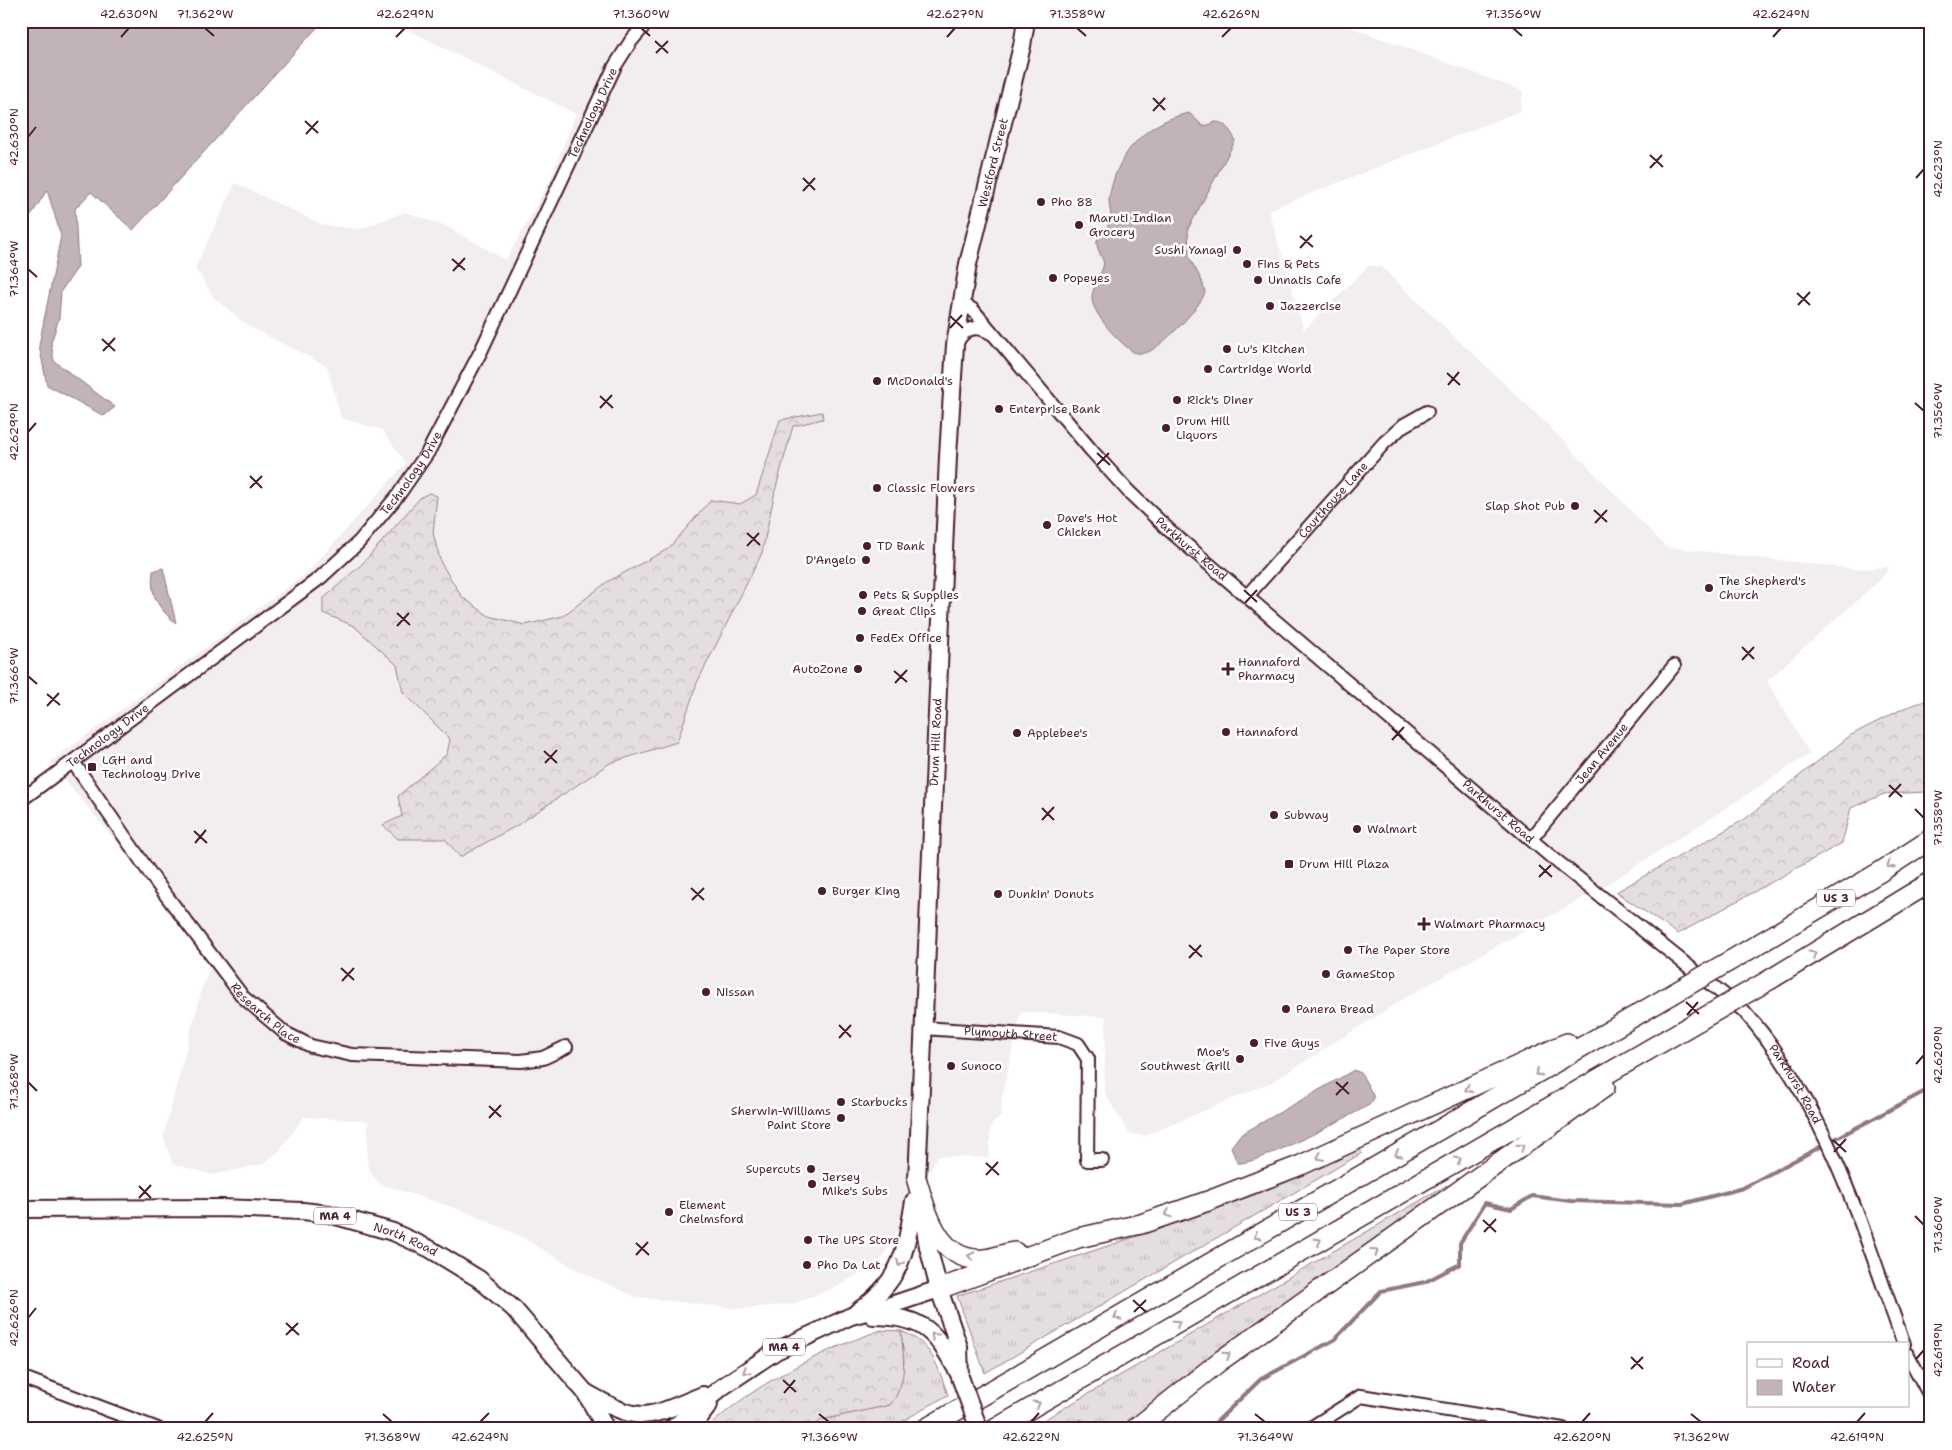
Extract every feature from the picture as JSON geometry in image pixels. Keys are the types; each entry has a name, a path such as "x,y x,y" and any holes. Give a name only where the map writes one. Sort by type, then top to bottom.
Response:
{"highway":[{"name":"US 3","path":"925,1429 1671,996 1873,876 1931,839"},
{"name":"US 3","path":"994,1429 1771,979 1931,882"},
{"path":"939,1289 1078,1238 1141,1224 1301,1165 1671,996"},
{"path":"1135,1429 1174,1395 1220,1361 1700,1020"},
{"path":"917,1181 932,1228 946,1244 962,1254 983,1259 1053,1247"}],"main road":[{"name":"Westford Street","path":"961,303 968,264 1022,46 1026,21"},
{"name":"Drum Hill Road","path":"851,1316 882,1289 900,1266 906,1249 917,1181 955,345 961,303"},
{"name":"Drum Hill Road","path":"917,1181 923,1225 939,1289 959,1347 960,1377"},
{"name":"North Road","path":"21,1209 222,1208 303,1211 329,1214 393,1232 430,1249 478,1279 514,1309 585,1392 606,1429"},
{"path":"851,1316 939,1289"},
{"name":"MA 4","path":"722,1387 776,1351 851,1316 892,1316 919,1324 935,1336 944,1346 960,1377 979,1429"},
{"path":"672,1429 722,1387"},
{"path":"691,1429 722,1387"},
{"name":"North Road","path":"585,1392 618,1411 641,1416 653,1415 722,1387"}],"street":[{"name":"Technology Drive","path":"21,800 320,578 359,542 399,494 428,452 477,360 615,66 631,41 648,21"},
{"name":"Parkhurst Road","path":"961,303 973,310 1129,492 1169,530 1531,839 1743,1010 1766,1036 1785,1064 1824,1136 1838,1168 1903,1342"},
{"name":"Parkhurst Road","path":"955,345 963,333 974,327 982,328 1000,341"},
{"name":"Courthouse Lane","path":"1247,596 1384,443 1404,425 1427,412"},
{"name":"Jean Avenue","path":"1531,839 1674,666"},
{"name":"Research Place","path":"73,762 156,882 243,997 285,1034 311,1046 352,1055 521,1061 544,1058 566,1047"},
{"name":"Plymouth Street","path":"923,1028 1060,1037 1078,1044 1088,1059 1087,1160 1102,1160"},
{"path":"1910,1358 1931,1398"},
{"path":"21,1377 158,1429"},
{"path":"1309,1429 1361,1396 1563,1429"}],"shaded area":[{"path":"390,21 1334,21 1523,91 1520,111 1269,210 1304,330 1369,265 1381,267 1545,422 1666,547 1856,569 1889,567 1882,578 1767,681 1810,754 1611,882 1405,998 1274,1081 1145,1136 1129,1133 1106,1096 1104,1087 1106,1017 1021,1012 1002,1097 1001,1116 991,1125 989,1158 938,1156 880,1262 838,1286 793,1304 741,1309 636,1297 577,1270 518,1235 464,1211 380,1184 372,1175 367,1163 368,1121 304,1117 279,1151 264,1164 213,1175 173,1164 163,1137 202,988 210,967 129,857 50,762 306,574 406,463 382,430 341,418 327,366 250,327 215,299 195,268 235,183 323,225 360,229 405,212 446,226 506,260 549,182 576,114"}],"green space":[{"path":"822,412 823,419 793,426 775,491 762,553 697,683 677,742 610,763 516,826 460,857 445,839 398,839 383,825 402,816 398,796 447,754 450,739 403,692 397,665 354,626 323,613 323,599 363,563 420,498 429,493 437,496 433,533 441,563 462,597 489,616 525,625 563,616 607,582 668,549 711,500 740,504 756,495 780,420"},
{"path":"1931,699 1931,788 1925,792 1884,794 1851,808 1842,843 1678,934 1616,892 1745,819 1851,735 1904,708"},
{"path":"1360,1149 1362,1153 985,1373 957,1296 1201,1215 1285,1183"},
{"path":"1447,1185 1448,1188 1189,1372 1121,1429 1028,1429"},
{"path":"881,1330 901,1331 904,1361 902,1379 896,1396 890,1405 821,1420 811,1429 706,1429 746,1397 789,1370 834,1348"},
{"path":"901,1331 912,1336 927,1349 937,1365 948,1395 889,1429 811,1429 820,1420 890,1405 904,1363"},
{"path":"1079,1419 1109,1429 1075,1429"}],"water":[{"path":"21,21 323,21 133,230 91,192 75,209 78,267 61,291 59,318 51,343 54,361 115,407 104,416 47,385 39,345 61,236 47,190 27,222 21,219"},
{"path":"1189,113 1203,126 1215,122 1222,123 1230,131 1235,141 1188,229 1189,257 1202,281 1205,292 1197,307 1164,341 1148,352 1135,353 1122,343 1101,320 1093,304 1093,293 1104,263 1097,241 1110,222 1109,200 1112,184 1125,155 1135,143 1159,124 1173,117"},
{"path":"163,568 176,623 164,612 154,594 153,571"},
{"path":"1354,1070 1361,1073 1373,1095 1374,1099 1369,1105 1281,1149 1262,1157 1237,1163 1231,1147 1240,1135"}],"waterway":[{"path":"1209,1429 1261,1379 1334,1340 1381,1291 1425,1282 1460,1264 1460,1243 1485,1203 1511,1209 1532,1196 1571,1201 1682,1204 1743,1188 1931,1088"}],"place":[{"name":"Pho 88","path":"1041,202"},
{"name":"Maruti Indian Grocery","path":"1079,225"},
{"name":"Sushi Yanagi","path":"1237,250"},
{"name":"Fins & Pets","path":"1247,264"},
{"name":"Popeyes","path":"1053,278"},
{"name":"Unnatis Cafe","path":"1258,280"},
{"name":"Jazzercise","path":"1270,306"},
{"name":"Lu's Kitchen","path":"1227,349"},
{"name":"Cartridge World","path":"1208,369"},
{"name":"McDonald's","path":"877,381"},
{"name":"Rick's Diner","path":"1177,400"},
{"name":"Enterprise Bank","path":"999,409"},
{"name":"Drum Hill Liquors","path":"1166,428"},
{"name":"Classic Flowers","path":"877,488"},
{"name":"Slap Shot Pub","path":"1575,506"},
{"name":"Dave's Hot Chicken","path":"1047,525"},
{"name":"TD Bank","path":"867,546"},
{"name":"D'Angelo","path":"866,560"},
{"name":"The Shepherd's Church","path":"1709,588"},
{"name":"Pets & Supplies","path":"863,595"},
{"name":"Great Clips","path":"862,611"},
{"name":"FedEx Office","path":"860,638"},
{"name":"AutoZone","path":"858,669"},
{"name":"Hannaford Pharmacy","path":"1228,669"},
{"name":"Hannaford","path":"1226,732"},
{"name":"Applebee's","path":"1017,733"},
{"name":"LGH and Technology Drive","path":"92,767"},
{"name":"Subway","path":"1274,815"},
{"name":"Walmart","path":"1357,829"},
{"name":"Drum Hill Plaza","path":"1289,864"},
{"name":"Burger King","path":"822,891"},
{"name":"Dunkin' Donuts","path":"998,894"},
{"name":"Walmart Pharmacy","path":"1424,924"},
{"name":"The Paper Store","path":"1348,950"},
{"name":"GameStop","path":"1326,974"},
{"name":"Nissan","path":"706,992"},
{"name":"Panera Bread","path":"1286,1009"},
{"name":"Five Guys","path":"1254,1043"},
{"name":"Moe's Southwest Grill","path":"1240,1059"},
{"name":"Sunoco","path":"951,1066"},
{"name":"Starbucks","path":"841,1102"},
{"name":"Sherwin-Williams Paint Store","path":"841,1118"},
{"name":"Supercuts","path":"811,1169"},
{"name":"Jersey Mike's Subs","path":"812,1184"},
{"name":"Element Chelmsford","path":"669,1212"},
{"name":"The UPS Store","path":"808,1240"},
{"name":"Pho Da Lat","path":"807,1265"}]}
